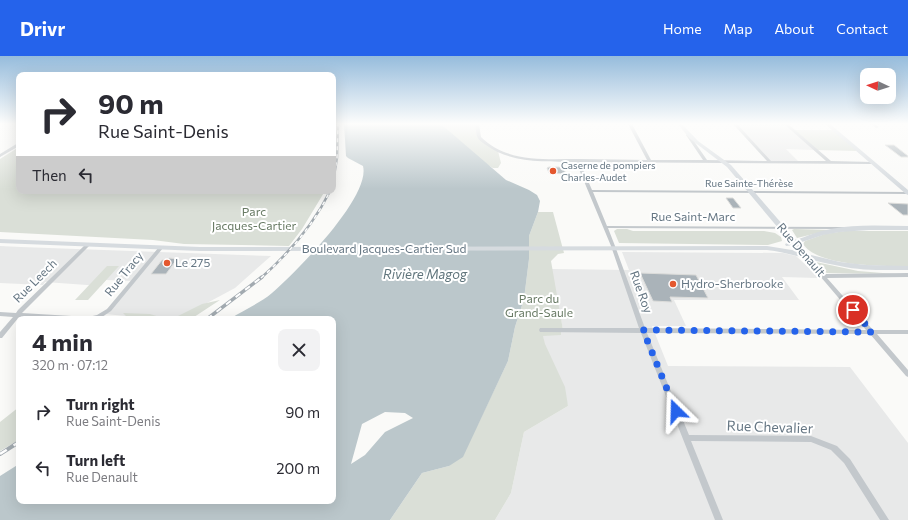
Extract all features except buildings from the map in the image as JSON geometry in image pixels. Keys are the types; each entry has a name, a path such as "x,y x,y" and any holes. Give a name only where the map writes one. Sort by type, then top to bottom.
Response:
{"main road":[{"name":"Rue Denault","path":"702,146 725,162 804,254"},
{"path":"852,146 908,193"},
{"name":"Boulevard Jacques-Cartier Sud","path":"767,248 794,243 831,231 862,228 908,228"},
{"name":"Boulevard Jacques-Cartier Sud","path":"0,241 161,248 276,250 767,248 804,254 860,267 908,268"}],"street":[{"path":"0,156 16,146"},
{"path":"489,146 512,156 524,159 578,161 872,163"},
{"path":"642,146 650,161"},
{"name":"Rue Denault","path":"695,146 706,162"},
{"path":"755,146 770,162"},
{"path":"810,146 830,163"},
{"name":"Rue Roy","path":"578,161 606,227 643,330 719,520"},
{"name":"Rue Sainte-Thérèse","path":"591,191 908,193"},
{"name":"Rue Saint-Marc","path":"606,227 862,228"},
{"name":"Rue Leech","path":"18,315 20,310 88,245"},
{"name":"Rue Tracy","path":"101,316 105,314 161,248"},
{"name":"Rue Denault","path":"804,254 908,374"},
{"path":"823,276 908,275"},
{"path":"0,314 18,315"},
{"name":"Rue Tracy","path":"18,315 36,316"},
{"name":"Rue Leech","path":"0,336 16,317"},
{"path":"542,330 908,332"},
{"name":"Rue Chevalier","path":"687,438 811,439 834,448 847,461 884,520"}],"shaded area":[{"path":"755,146 810,146 815,150 786,149 799,162 770,162"},
{"path":"0,246 271,256 235,288 183,316 126,316 105,314 133,281 106,280 101,286 45,282 43,285 0,283"},
{"path":"622,252 783,253 796,256 809,268 818,278 782,277 799,300 674,300 686,326 652,326 668,366 850,367 908,443 908,520 495,520 511,493 524,432 568,406 544,344 542,330 563,330 551,269 629,270"}],"green space":[{"path":"465,146 491,146 498,151 501,163 498,168 493,168 486,164"},
{"path":"810,146 852,146 858,151 815,150"},
{"name":"Parc Jacques-Cartier","path":"16,149 16,194 323,194 302,229 289,246 184,244 153,240 0,232 0,159"},
{"name":"Parc du Grand-Saule","path":"538,212 553,212 564,253 558,254 551,261 563,330 561,330 561,335 543,336 545,344 565,387 568,406 524,432 511,493 495,520 390,520 422,473 449,466 478,424 508,361 515,327 524,299 529,259 529,236"},
{"path":"617,229 627,229 633,231 764,231 775,233 781,237 782,241 768,245 619,243 614,231"},
{"path":"794,229 830,230 797,238 792,230"},
{"path":"845,231 908,231 908,266 852,264 836,261 811,252 803,244 805,241 825,234"},
{"path":"816,262 858,271 895,274 827,273 823,271"},
{"path":"107,266 119,266 88,300 75,300"},
{"path":"220,300 196,316 178,316 202,304"},
{"path":"123,313 150,314 156,316 126,316"},
{"path":"16,409 16,442 0,451 0,422"}],"water":[{"name":"Rivière Magog","path":"345,146 466,146 506,180 529,190 537,195 540,201 538,212 529,236 529,259 524,299 515,327 508,361 463,457 449,466 422,473 390,520 0,520 0,476 16,466 16,504 336,504 336,316 235,316 267,297 283,283 313,252 344,215 362,180 363,166 346,156","holes":["385,412 405,413 413,418 385,432 365,455 351,464 362,424"]}],"railway":[{"path":"336,164 337,146"},
{"path":"261,278 291,249 300,238 316,216 328,194"},
{"path":"211,316 262,277"},
{"path":"0,454 16,444"}],"place":[{"name":"Caserne de pompiers Charles-Audet","path":"553,171"},
{"name":"Le 275","path":"167,263"},
{"name":"Hydro-Sherbrooke","path":"673,284"}],"route":[{"path":"676,411 643,330 872,332 853,310"}]}
